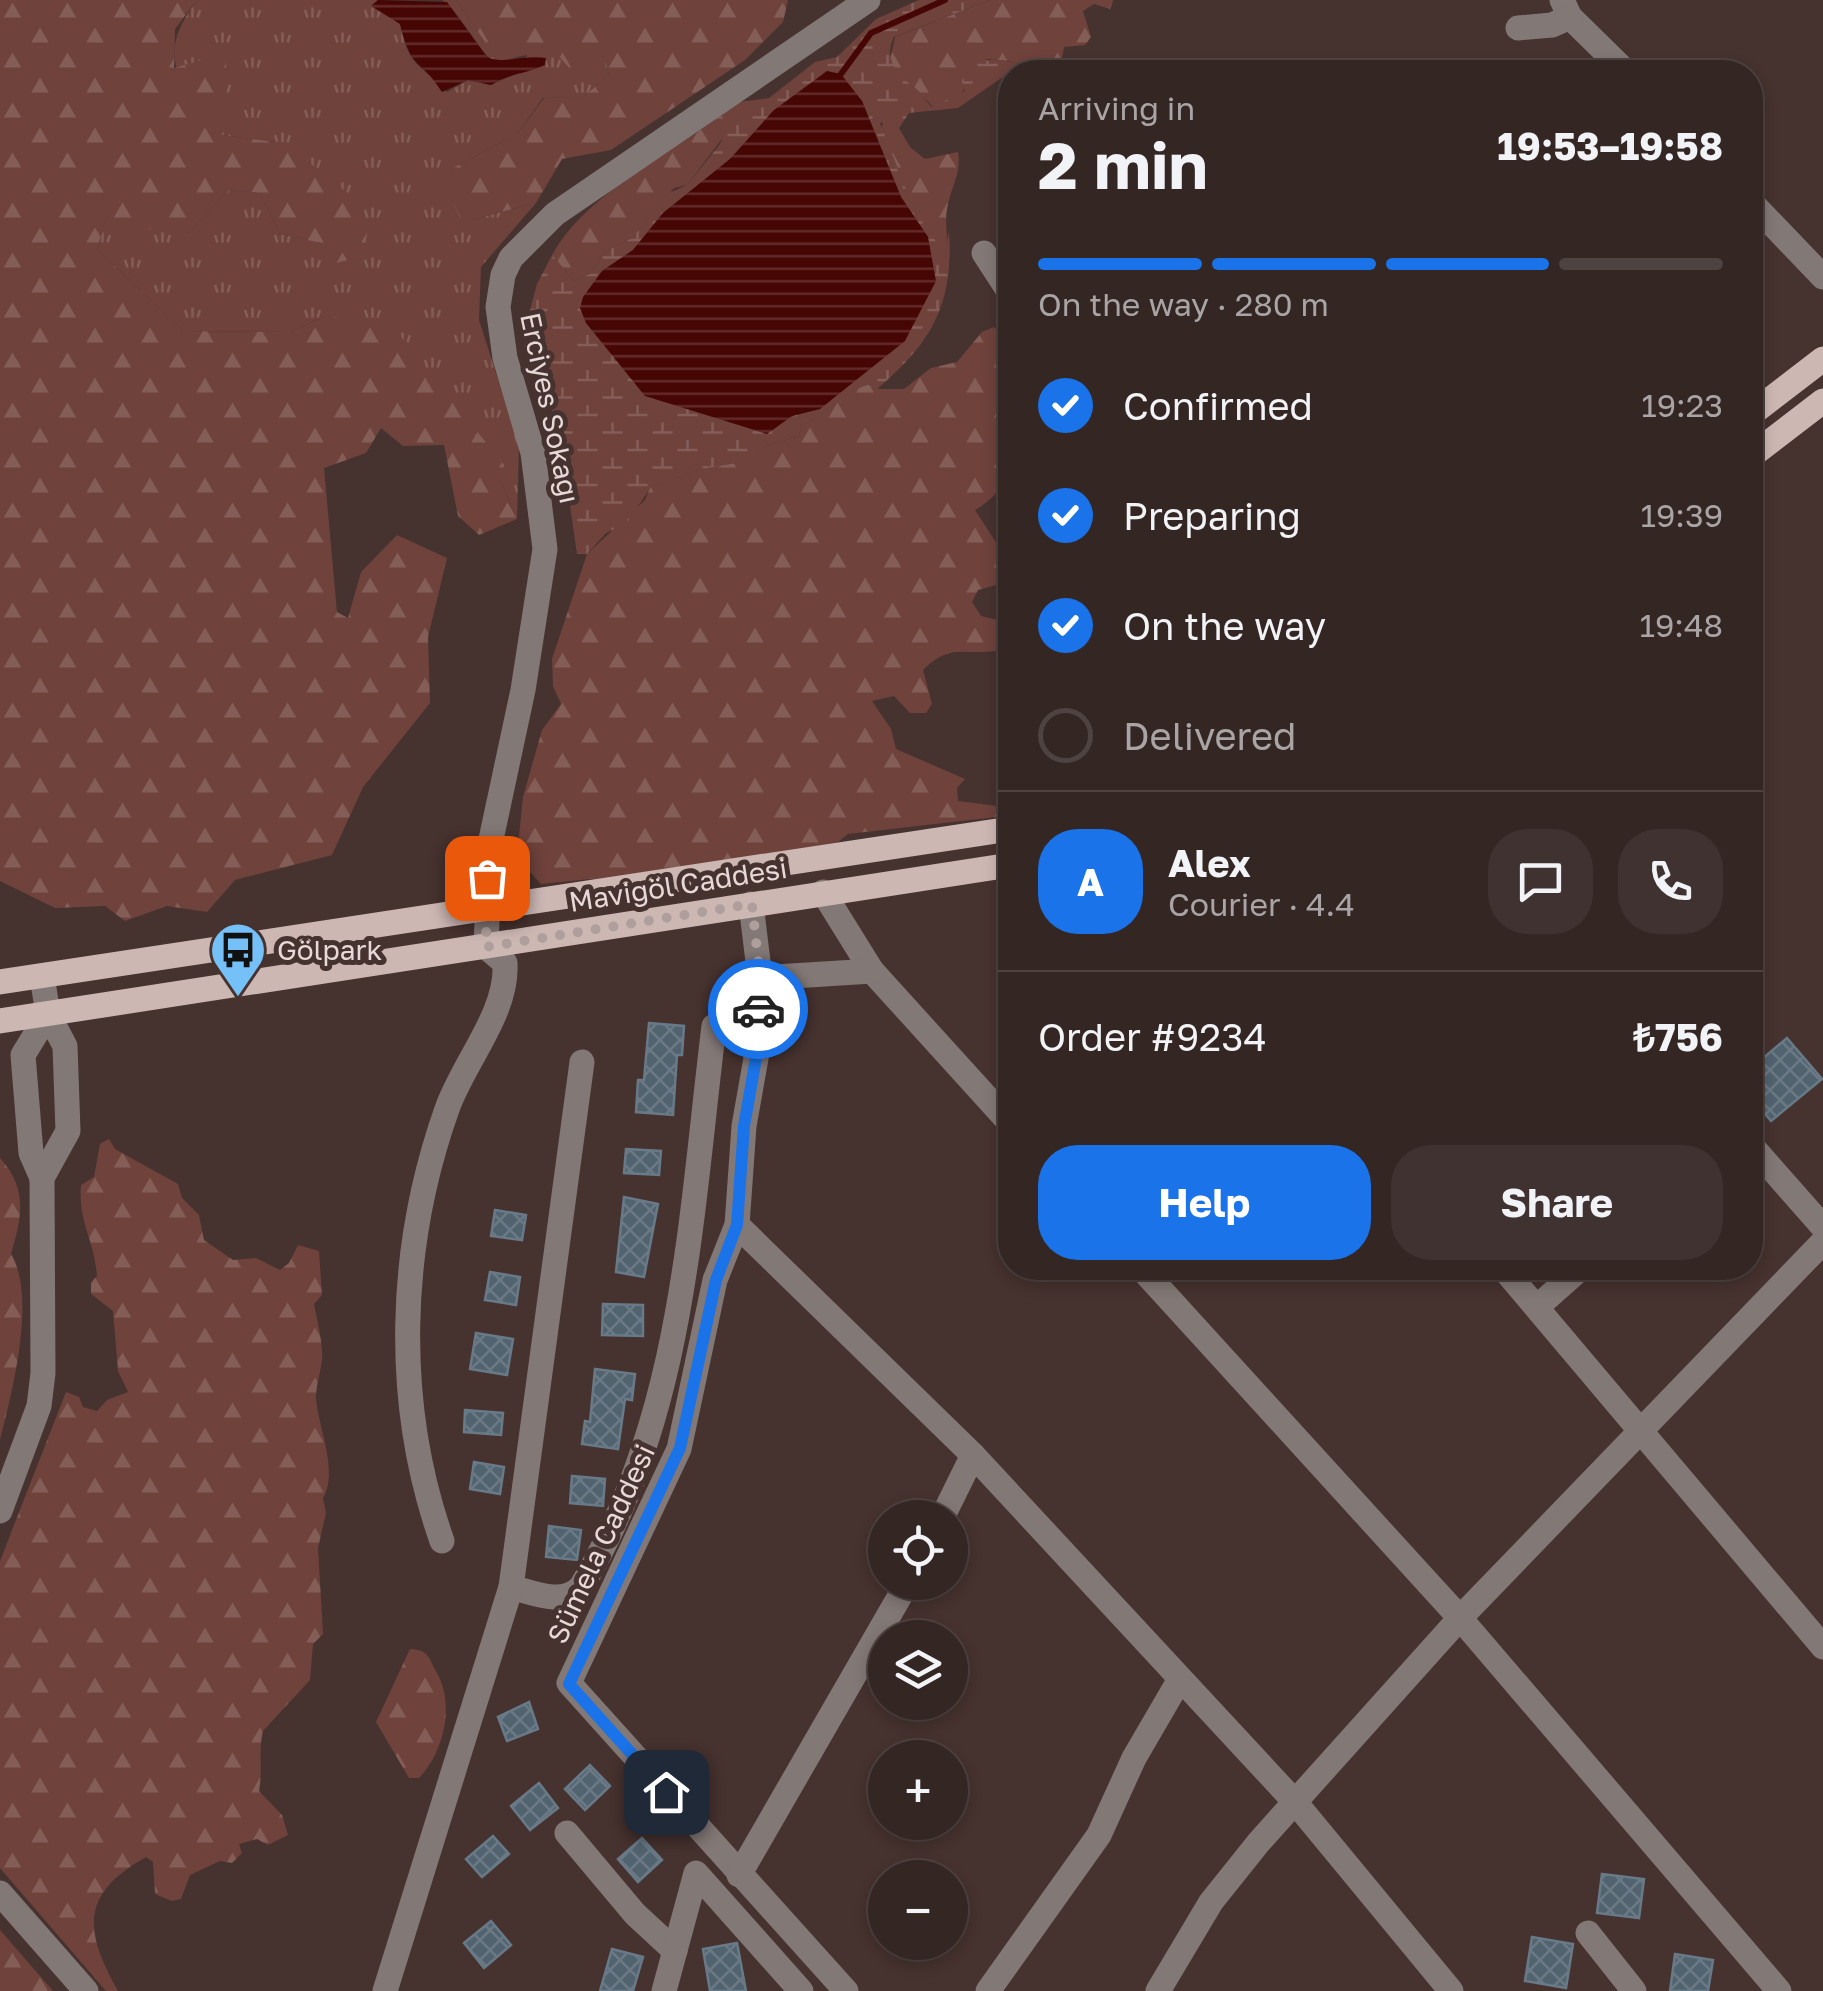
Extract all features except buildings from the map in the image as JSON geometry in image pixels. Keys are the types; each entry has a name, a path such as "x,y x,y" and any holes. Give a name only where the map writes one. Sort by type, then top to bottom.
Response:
{"main road":[{"path":"1763,405 1823,359"},
{"path":"1763,448 1823,401"},
{"name":"Mavigöl Caddesi","path":"0,982 485,912 998,831"},
{"name":"Mavigöl Caddesi","path":"0,1022 998,867"}],"street":[{"name":"Erciyes Sokağı","path":"486,947 490,844 523,690 545,549 534,453 499,328 503,275 526,241 555,214 868,0"},
{"path":"1518,28 1552,26 1566,8 1615,60"},
{"path":"1763,215 1823,277"},
{"path":"984,253 998,275"},
{"path":"823,892 872,971 998,1110"},
{"name":"Sümela Caddesi","path":"752,904 760,978 758,1047 744,1126 737,1225 716,1280 680,1448 569,1684 846,1991"},
{"path":"442,1541 420,1481 405,1350 425,1196 448,1109 506,988 505,963 486,947"},
{"path":"760,978 872,971"},
{"path":"42,976 48,1014 65,1046 68,1131 42,1178"},
{"path":"0,1511 24,1451 41,1390 42,1178 30,1153 24,1055 48,1014"},
{"path":"511,1587 547,1597 574,1594 582,1587 656,1422 680,1300 714,1026"},
{"path":"385,1991 511,1587 582,1062"},
{"path":"28,1121 45,1113 67,1119"},
{"path":"1763,1159 1823,1226"},
{"path":"737,1225 973,1455 1295,1802 1443,1988"},
{"path":"1158,1991 1211,1902 1295,1802 1460,1618 1823,1242"},
{"path":"1152,1280 1460,1618 1779,1991"},
{"path":"1513,1280 1823,1647"},
{"path":"1536,1308 1568,1280"},
{"path":"951,1500 973,1455"},
{"path":"739,1874 898,1600"},
{"path":"988,1991 1098,1835 1134,1758 1180,1679"},
{"path":"567,1833 635,1914 675,1951"},
{"path":"664,1991 696,1873 801,1991"},
{"path":"0,1892 86,1991"},
{"path":"1588,1934 1634,1991"}],"green space":[{"path":"0,0 197,0 175,29 174,68 227,53 222,135 284,143 353,197 367,234 363,256 336,263 321,243 280,234 260,193 229,190 188,233 123,226 108,212 97,249 183,331 291,332 327,315 398,333 504,465 502,484 517,519 479,535 458,516 444,445 403,446 381,428 366,453 324,468 337,612 348,618 361,572 397,535 447,558 428,637 430,703 363,787 332,855 235,880 207,912 167,906 125,921 105,906 55,908 0,881"},
{"path":"197,0 378,0 372,5 400,24 412,58 447,92 468,80 491,85 523,70 527,55 499,61 490,58 442,0 456,0 490,48 549,45 606,63 609,75 583,97 543,98 517,134 451,169 463,222 536,203 481,267 479,320 519,445 517,519 502,484 327,315 291,332 183,331 97,249 108,211 188,233 229,190 260,193 280,234 322,243 284,143 221,135 185,85 174,56 176,40"},
{"path":"456,0 788,0 783,22 745,60 611,150 562,159 536,203 463,222 445,189 451,169 517,134 544,98 583,97 609,75 606,63 572,71 549,45 490,49"},
{"path":"919,0 990,0 894,37 891,46 894,67 932,107 965,91 962,81 976,64 998,60 998,80 958,108 909,113 899,128 895,121 880,123 909,197 945,257 949,231 948,280 936,320 912,355 877,389 879,384 849,393 802,425 799,436 766,446 749,461 701,469 651,487 626,524 606,533 587,554 577,554 560,438 526,325 537,284 552,255 574,281 590,274 606,251 632,238 669,193 687,185 720,144 730,122 722,120 706,126 739,102 769,98 815,62 837,57 876,19","holes":["862,101 901,197 928,237 820,409 792,416 766,434 714,414 602,271 633,250 663,213 730,159 774,110"]},
{"path":"990,0 1113,0 1110,9 1094,4 1083,11 1091,37 1085,45 1064,47 1062,60 987,59 957,99 933,107 914,87 899,80 890,60 895,37"},
{"path":"722,119 730,122 728,131 687,185 674,188 632,238 606,251 590,274 574,281 552,255 582,216 643,168"},
{"path":"883,121 895,121 910,147 925,159 958,152 957,174 947,209 945,257 895,168"},
{"path":"994,327 998,331 998,490 975,510 998,545 998,584 978,590 972,602 981,616 998,620 998,650 951,653 933,661 923,670 932,704 926,713 910,713 894,696 872,701 891,729 896,749 965,779 957,788 958,801 998,806 998,815 848,834 838,842 707,869 631,874 611,883 590,879 541,884 523,864 519,836 523,797 542,730 561,704 553,686 552,659 587,554 645,500 650,487 701,469 749,460 766,446 799,436 802,425 869,384 880,384 878,389 904,389 931,368 957,362 982,332"},
{"path":"109,1139 115,1149 178,1184 182,1198 199,1215 204,1240 233,1260 256,1258 280,1270 289,1263 298,1245 319,1251 322,1295 314,1304 322,1359 316,1398 329,1475 318,1548 323,1634 313,1644 310,1680 263,1731 262,1738 259,1791 282,1815 288,1835 268,1845 257,1839 239,1844 242,1853 232,1863 220,1861 190,1875 181,1899 172,1901 155,1894 153,1862 146,1857 109,1885 99,1899 94,1931 118,1991 106,1991 0,1868 0,1561 66,1392 79,1397 83,1407 97,1411 107,1400 128,1392 118,1371 113,1311 91,1294 91,1282 97,1276 81,1198 81,1185 94,1177 100,1144"},
{"path":"0,1158 19,1192 20,1216 11,1254 22,1294 22,1319 16,1371 0,1440"},
{"path":"410,1649 428,1656 442,1686 446,1713 435,1755 419,1778 409,1778 376,1722"},
{"path":"0,1930 53,1991 0,1991"}],"shaded area":[{"path":"378,0 447,2 487,57 546,58 545,65 491,85 468,80 442,92 413,58 400,24 371,6"},
{"path":"827,71 841,74 862,101 901,197 928,237 936,281 905,341 820,409 792,416 767,434 645,396 586,323 580,308 583,297 602,271 633,250 663,213 730,159 774,110"}],"waterway":[{"path":"841,74 871,33 945,0"}],"way so far":[{"path":"487,878 486,947 752,904 760,978 758,1009"}],"place":[{"name":"Gölpark","path":"238,999"}],"route":[{"path":"666,1792 569,1684 680,1448 716,1280 737,1225 744,1126 758,1047 758,1009"}]}
